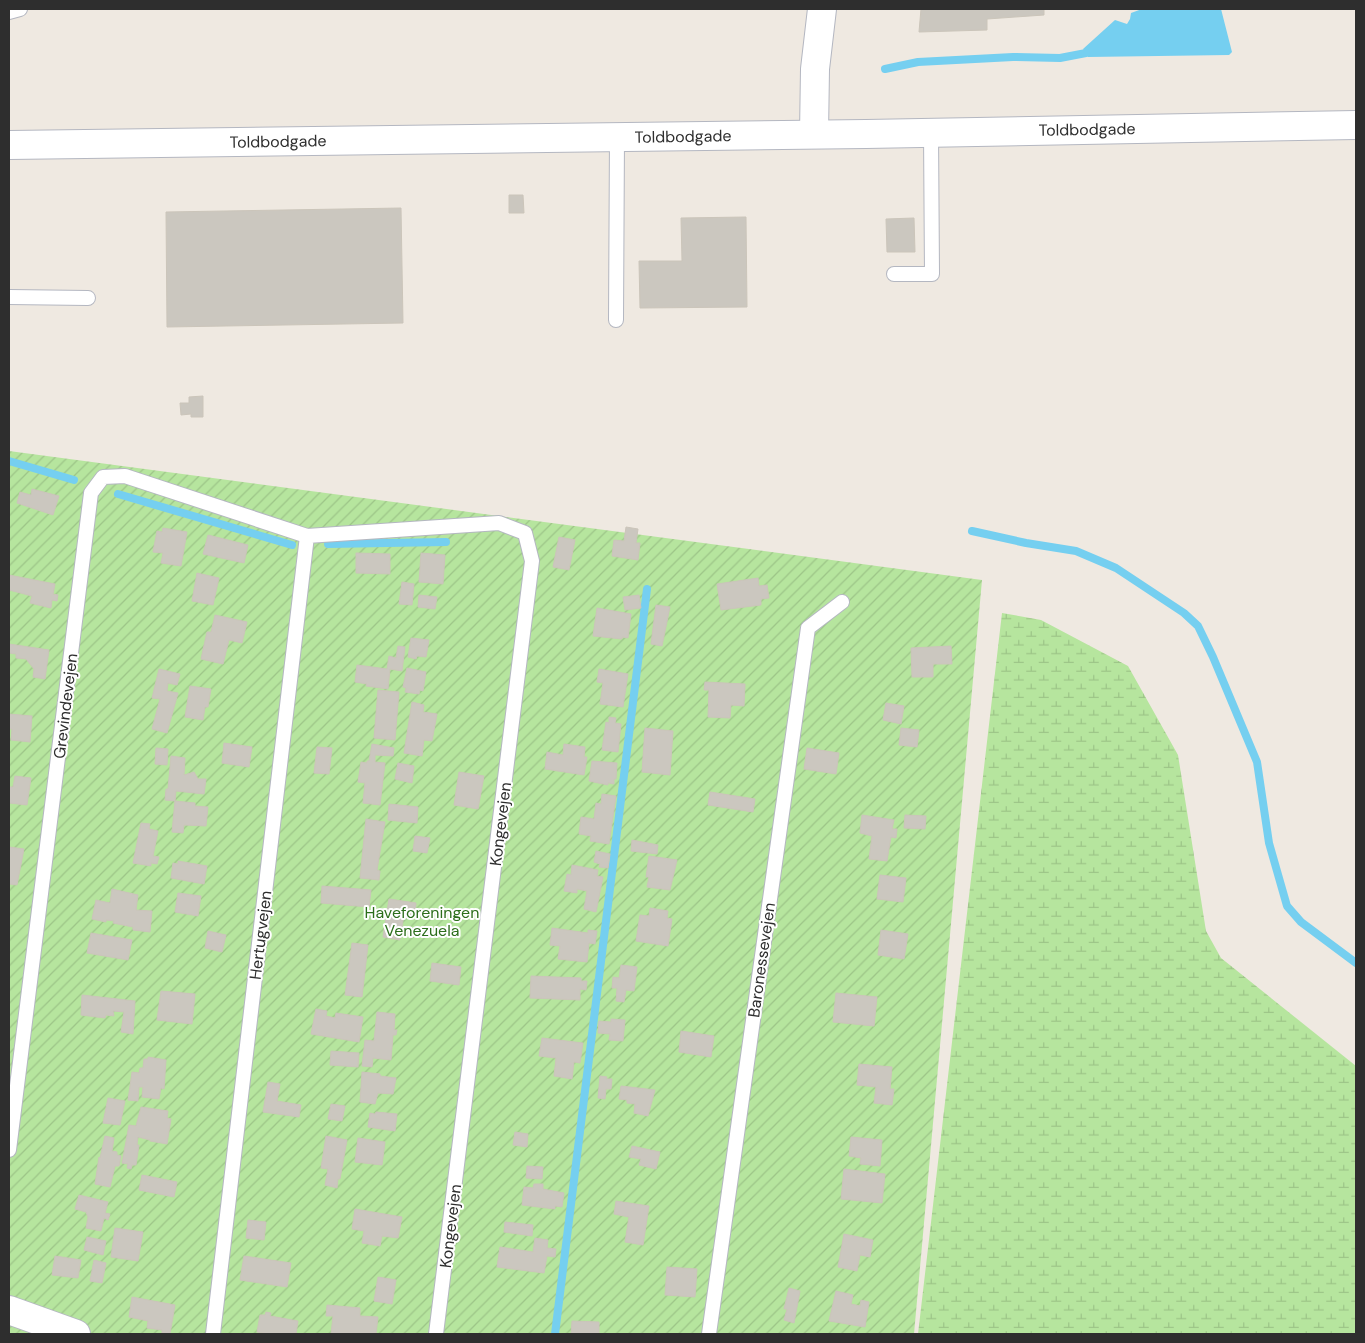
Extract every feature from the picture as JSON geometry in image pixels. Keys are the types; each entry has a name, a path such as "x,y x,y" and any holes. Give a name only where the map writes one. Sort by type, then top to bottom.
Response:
{"street":[{"path":"814,134 815,69 822,9"},
{"name":"Toldbodgade","path":"9,145 866,134 1356,125"},
{"path":"9,1310 76,1334"}],"lane":[{"path":"9,12 20,9"},
{"path":"894,274 932,274 931,132"},
{"path":"616,320 617,137"},
{"path":"9,297 88,298"},
{"name":"Grevindevejen","path":"9,1150 91,493 103,477 125,476 307,536"},
{"name":"Kongevejen","path":"307,536 499,523 525,533 532,561 436,1334"},
{"name":"Hertugvejen","path":"213,1334 307,536"},
{"name":"Baronessevejen","path":"709,1334 808,628 842,602"}],"green space":[{"name":"Haveforeningen Venezuela","path":"9,451 982,580 914,1334 9,1334"},
{"path":"1002,613 1041,620 1128,666 1178,755 1206,931 1221,958 1356,1066 1356,1334 918,1334"}],"water":[{"path":"1142,9 1221,9 1232,52 1229,55 1088,57 1083,49 1115,20 1127,24 1131,13"}],"building":[{"path":"921,9 1044,9 1044,15 987,19 987,30 919,32"},
{"path":"509,195 523,195 524,213 509,213"},
{"path":"401,208 403,323 167,327 166,212"},
{"path":"746,217 747,307 640,308 639,261 682,261 681,218"},
{"path":"914,218 915,252 887,252 886,219"},
{"path":"203,396 203,417 191,417 191,414 181,415 180,403 189,403 189,397"},
{"path":"32,489 59,496 53,515 17,503 20,492 31,495"},
{"path":"626,527 638,529 636,543 640,543 638,560 612,556 614,540 624,541"},
{"path":"163,528 187,532 181,566 161,563 163,553 153,552 157,531 162,532"},
{"path":"208,535 248,545 244,563 203,554"},
{"path":"559,537 575,540 569,570 553,567"},
{"path":"356,553 390,554 390,574 356,573"},
{"path":"421,553 445,555 443,584 419,582"},
{"path":"197,573 219,578 213,605 192,601"},
{"path":"9,575 55,584 53,594 58,595 57,601 52,600 51,608 30,603 32,596 9,590"},
{"path":"758,578 759,586 767,585 769,598 761,599 761,605 721,610 717,584"},
{"path":"402,582 414,584 412,605 399,604"},
{"path":"419,595 437,597 435,609 418,607"},
{"path":"639,595 641,608 625,610 623,597"},
{"path":"656,605 670,607 662,646 651,644"},
{"path":"597,608 631,614 628,638 593,636"},
{"path":"215,615 247,622 242,643 229,640 223,664 201,659 207,632 211,632"},
{"path":"411,638 429,640 426,657 417,656 416,659 408,657"},
{"path":"9,644 49,650 45,679 33,677 34,669 26,659 16,658 16,654 9,653"},
{"path":"398,646 405,647 402,671 390,669 388,689 366,686 367,684 355,682 357,665 387,669 389,656 396,658"},
{"path":"951,646 952,664 933,664 933,677 912,677 911,648"},
{"path":"407,668 426,672 423,691 420,690 419,694 405,692 406,688 403,687"},
{"path":"159,669 180,674 177,685 168,683 167,691 178,693 167,733 152,729 160,699 152,698"},
{"path":"599,669 628,674 623,707 600,704 603,683 597,682"},
{"path":"705,682 745,684 744,706 731,705 730,718 708,717 709,690 704,690"},
{"path":"190,686 211,689 208,707 205,707 203,720 185,717"},
{"path":"378,690 399,692 395,740 374,738"},
{"path":"412,702 424,705 423,712 437,714 432,741 424,740 422,756 404,753"},
{"path":"886,703 904,706 901,724 883,720"},
{"path":"9,714 32,716 30,742 11,740 12,729 9,729"},
{"path":"609,717 616,718 615,723 621,724 618,752 602,750 606,722 609,723"},
{"path":"645,728 673,731 670,775 642,772"},
{"path":"901,728 919,730 917,747 899,745"},
{"path":"224,743 252,747 249,767 222,763"},
{"path":"372,744 394,748 393,756 375,755 375,762 385,763 380,805 363,803 365,783 358,782 361,762 367,763 369,761"},
{"path":"564,744 585,747 584,757 587,757 584,775 545,769 547,752 563,755"},
{"path":"317,747 332,748 329,774 314,773"},
{"path":"156,748 168,749 167,765 155,764"},
{"path":"807,748 839,753 836,774 804,769"},
{"path":"171,756 185,758 184,775 194,772 198,779 206,779 204,794 176,791 175,801 165,800"},
{"path":"592,761 617,763 614,784 608,783 608,785 589,781"},
{"path":"398,763 414,766 412,783 395,779"},
{"path":"459,772 484,776 478,809 454,805"},
{"path":"15,776 31,778 27,805 9,803 9,787 13,787"},
{"path":"710,792 755,799 753,812 708,805"},
{"path":"602,794 616,796 609,844 590,841 591,836 579,834 581,817 594,819 596,803 601,804"},
{"path":"175,801 195,803 195,806 208,807 206,826 184,825 183,833 172,832"},
{"path":"389,804 418,807 417,823 388,820"},
{"path":"862,815 894,820 892,829 897,829 896,838 891,837 887,861 869,859 872,836 860,833"},
{"path":"905,815 926,816 925,829 904,828"},
{"path":"366,819 385,822 377,870 380,871 379,880 360,878"},
{"path":"141,823 150,824 149,829 158,831 153,856 159,857 157,864 151,863 151,866 133,863"},
{"path":"415,836 430,838 427,853 413,851"},
{"path":"632,840 658,845 657,854 631,851"},
{"path":"9,847 24,849 17,885 9,884"},
{"path":"596,851 610,854 608,868 599,867 600,864 594,862"},
{"path":"649,856 677,860 670,890 647,887 649,877 646,877"},
{"path":"178,861 207,866 204,884 171,878 173,863 178,864"},
{"path":"572,865 598,870 597,876 603,877 596,912 584,909 587,891 577,889 577,893 564,891 567,874 571,875"},
{"path":"880,875 906,878 903,902 877,899"},
{"path":"322,886 371,890 369,907 321,903"},
{"path":"112,889 138,895 136,910 152,911 150,932 133,930 133,927 113,923 114,921 106,920 106,922 92,919 96,900 110,903"},
{"path":"178,893 201,896 198,916 175,912"},
{"path":"389,899 416,903 415,917 404,915 400,940 383,937"},
{"path":"650,908 668,911 667,918 672,919 668,946 636,941 640,915 649,916"},
{"path":"552,928 588,933 588,930 597,931 595,944 589,943 587,962 558,959 560,946 550,945"},
{"path":"881,930 908,934 904,959 878,955"},
{"path":"208,931 226,935 222,952 205,948"},
{"path":"91,933 132,940 128,960 87,953"},
{"path":"352,943 368,945 362,997 345,995"},
{"path":"432,963 461,967 459,985 430,981"},
{"path":"621,965 637,967 634,991 626,990 624,1002 616,1001 617,988 612,988 613,977 619,978"},
{"path":"531,976 581,978 581,981 587,981 586,990 580,989 580,1000 530,998"},
{"path":"161,991 195,994 192,1024 157,1020"},
{"path":"836,993 877,997 874,1026 833,1022"},
{"path":"82,995 135,1001 133,1034 121,1032 124,1012 113,1011 114,1016 106,1015 105,1018 81,1015"},
{"path":"316,1009 327,1011 326,1016 335,1018 336,1013 363,1017 359,1042 311,1034"},
{"path":"377,1012 395,1014 394,1030 397,1030 396,1035 393,1035 391,1060 373,1058 372,1067 362,1066 365,1040 374,1041"},
{"path":"611,1019 625,1020 623,1041 609,1040 610,1034 598,1033 599,1021 611,1022"},
{"path":"681,1031 714,1036 711,1057 679,1052"},
{"path":"542,1038 583,1043 580,1063 574,1062 572,1079 554,1076 556,1058 539,1056"},
{"path":"331,1051 359,1053 358,1067 330,1065"},
{"path":"148,1057 166,1060 164,1089 161,1088 159,1099 142,1097 143,1087 139,1087 138,1101 128,1100 132,1072 139,1073 140,1068 143,1068 144,1059 148,1059"},
{"path":"859,1064 892,1067 890,1089 894,1089 892,1105 874,1103 876,1087 857,1085"},
{"path":"362,1072 396,1078 393,1094 378,1093 375,1104 360,1102"},
{"path":"600,1076 612,1079 611,1089 606,1089 605,1099 598,1098"},
{"path":"268,1082 280,1084 277,1101 301,1105 299,1117 263,1112"},
{"path":"621,1086 655,1090 648,1116 634,1113 635,1104 619,1099"},
{"path":"108,1098 125,1101 120,1125 103,1123"},
{"path":"331,1104 345,1106 342,1121 328,1119"},
{"path":"141,1107 168,1111 167,1118 171,1119 167,1144 138,1137 137,1145 139,1145 136,1165 132,1165 131,1169 127,1168 128,1164 122,1163 129,1125 136,1126"},
{"path":"376,1112 397,1114 395,1131 368,1127 370,1113 375,1114"},
{"path":"515,1132 528,1134 527,1147 513,1145"},
{"path":"105,1136 114,1138 112,1151 117,1152 117,1155 121,1156 119,1166 115,1166 110,1187 95,1184 99,1157"},
{"path":"326,1136 347,1140 337,1188 325,1185 328,1169 321,1168"},
{"path":"851,1137 882,1140 880,1166 860,1164 861,1158 849,1156"},
{"path":"358,1138 385,1142 382,1165 355,1162"},
{"path":"632,1146 660,1152 656,1169 639,1165 641,1159 629,1157"},
{"path":"527,1166 543,1167 542,1179 526,1178"},
{"path":"844,1169 885,1174 882,1203 841,1199"},
{"path":"142,1175 177,1182 174,1197 139,1190"},
{"path":"534,1184 543,1184 543,1189 564,1193 562,1207 555,1206 555,1209 522,1205 524,1187 533,1188"},
{"path":"79,1195 108,1202 105,1213 110,1214 108,1220 104,1218 101,1231 86,1228 88,1217 86,1212 75,1209"},
{"path":"616,1201 649,1206 643,1245 625,1242 629,1217 614,1214"},
{"path":"355,1209 402,1217 398,1238 382,1236 380,1246 362,1243 364,1231 352,1229"},
{"path":"248,1220 266,1222 264,1240 246,1238"},
{"path":"505,1222 533,1225 532,1236 504,1232"},
{"path":"115,1228 143,1232 138,1261 111,1257"},
{"path":"844,1234 873,1240 870,1257 860,1255 857,1271 838,1267"},
{"path":"87,1237 106,1241 103,1255 84,1250"},
{"path":"535,1238 548,1240 547,1248 556,1249 555,1257 547,1256 544,1273 497,1267 500,1247 533,1252"},
{"path":"55,1256 81,1260 78,1278 52,1275"},
{"path":"244,1256 291,1263 287,1287 240,1280"},
{"path":"94,1260 106,1263 102,1283 90,1281"},
{"path":"667,1267 697,1269 695,1297 665,1295"},
{"path":"378,1277 396,1280 392,1304 374,1301"},
{"path":"789,1288 800,1291 794,1323 784,1320 787,1309 784,1309"},
{"path":"836,1291 853,1295 851,1304 860,1306 861,1300 869,1302 865,1327 829,1321"},
{"path":"132,1297 175,1305 170,1334 162,1333 162,1330 147,1328 148,1321 129,1317"},
{"path":"327,1305 360,1308 360,1316 378,1317 376,1334 331,1334 333,1316 326,1316"},
{"path":"266,1312 271,1313 270,1316 298,1321 296,1334 257,1332 260,1315 265,1315"},
{"path":"572,1321 599,1322 599,1334 571,1334"}],"waterway":[{"path":"885,69 918,62 1013,57 1060,58 1086,53"},
{"path":"9,461 74,480"},
{"path":"118,494 292,545"},
{"path":"972,531 1026,543 1076,551 1116,568 1184,613 1198,626 1257,762 1269,843 1287,906 1301,922 1356,963"},
{"path":"328,544 446,542"},
{"path":"555,1334 647,589"}]}
